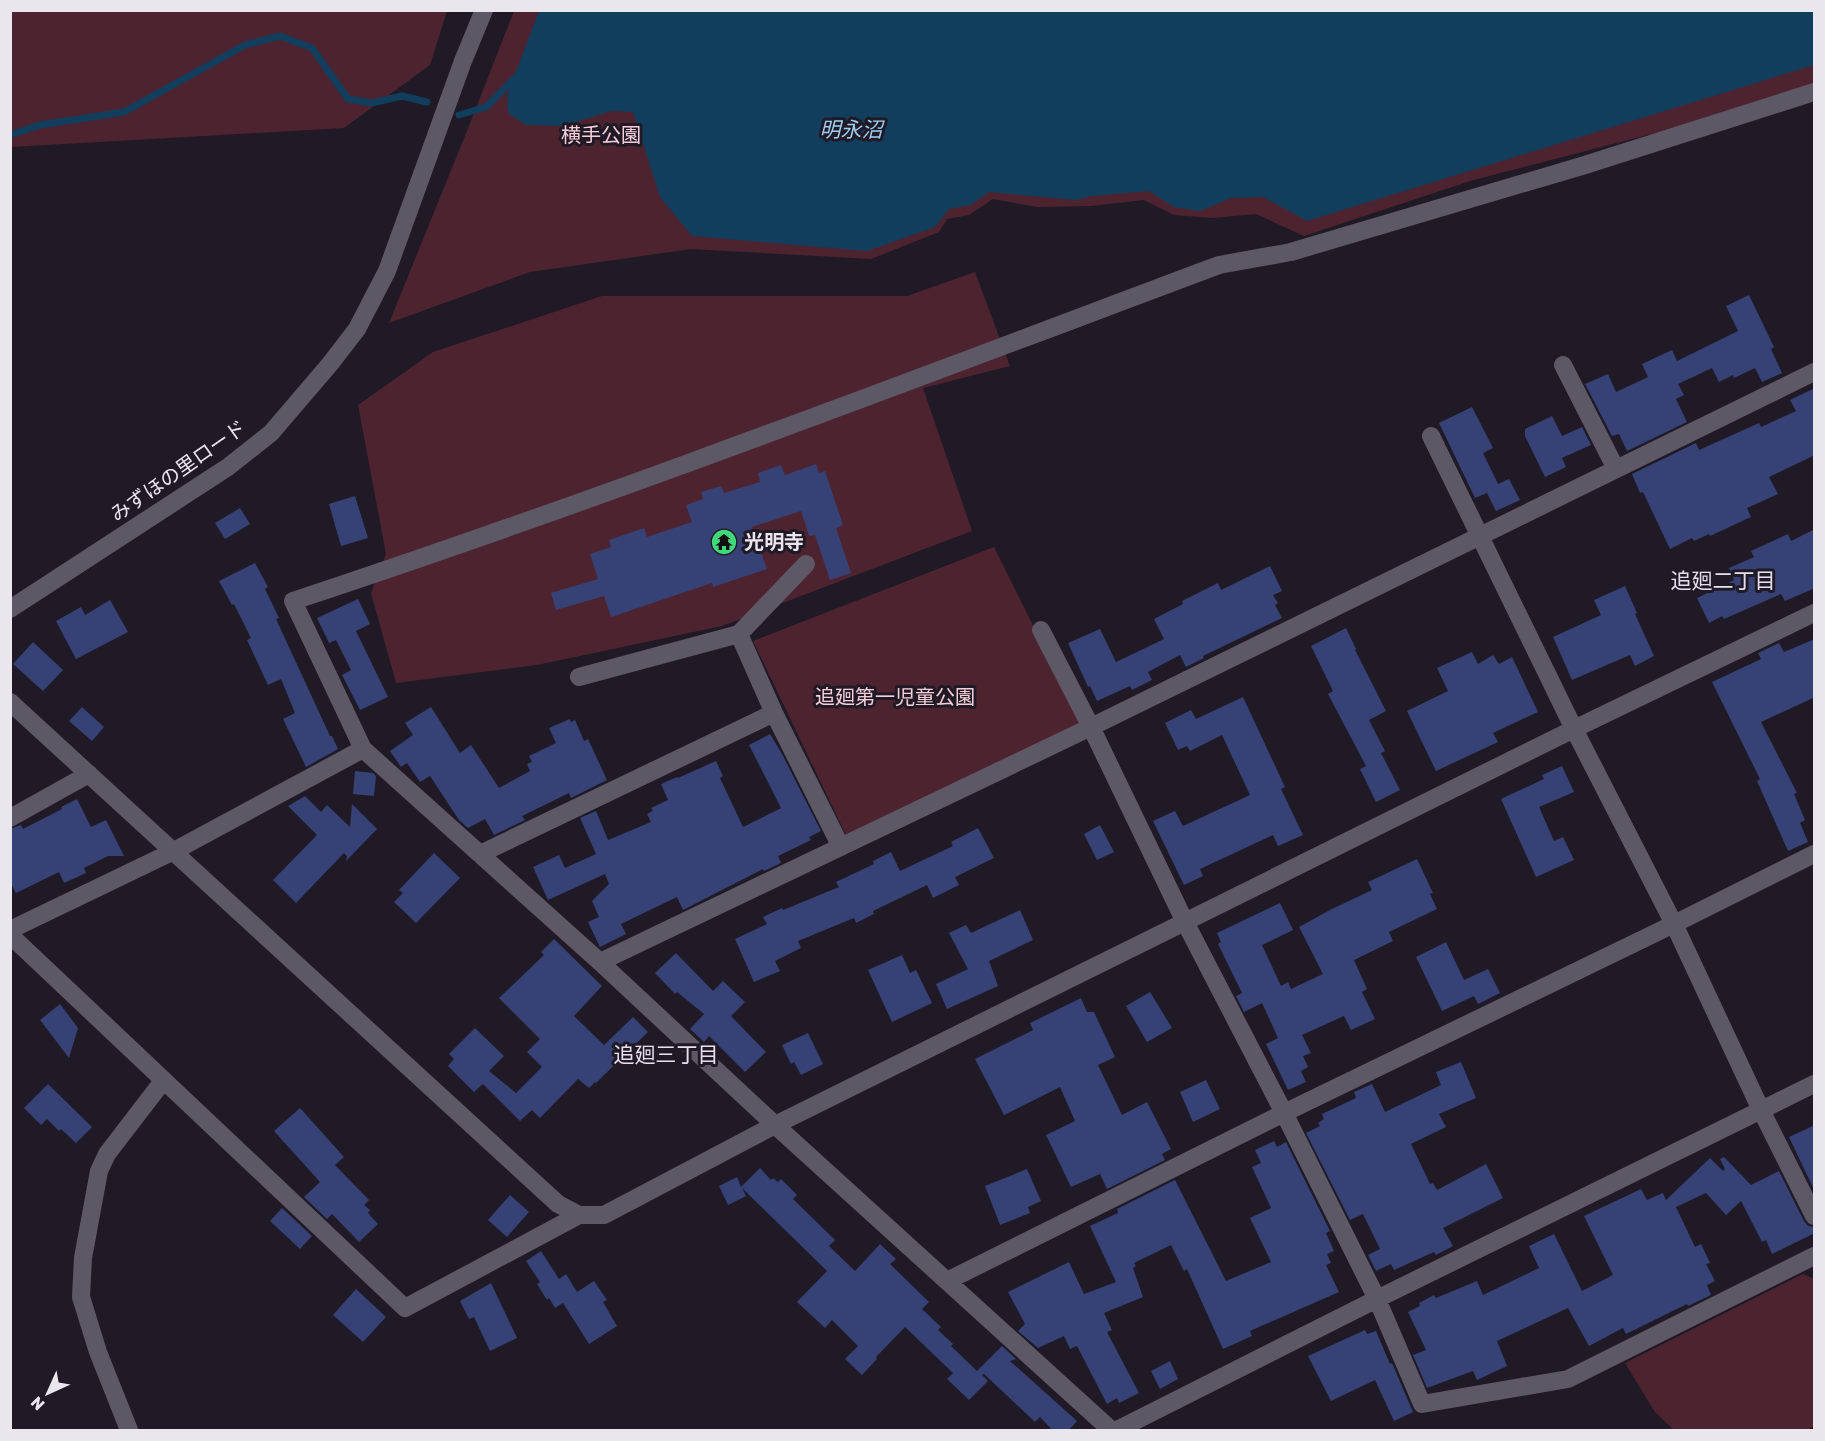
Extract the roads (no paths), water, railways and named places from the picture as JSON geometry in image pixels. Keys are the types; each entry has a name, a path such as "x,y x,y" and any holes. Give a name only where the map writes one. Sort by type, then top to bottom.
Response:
{"street":[{"name":"みずほの里ロード","path":"10,609 228,467 271,434 330,364 357,329 387,272 463,61 484,10"},
{"path":"1111,1431 600,962 363,749 293,601 397,567 806,420 1219,265 1291,252 1585,165 1815,92"},
{"path":"1563,365 1616,469"},
{"path":"600,962 1091,727 1616,469 1812,379"},
{"path":"1431,436 1574,729 1674,924 1761,1110 1815,1216"},
{"path":"579,677 739,634 806,564"},
{"path":"10,702 558,1204 579,1215 604,1215 775,1125 1574,729 1815,613"},
{"path":"1041,630 1091,727 1185,922 1377,1299 1422,1404 1568,1379 1815,1256"},
{"path":"739,634 774,713 841,847"},
{"path":"480,854 774,713"},
{"path":"363,749 174,851 10,932 405,1308 579,1215"},
{"path":"10,818 89,774"},
{"path":"947,1281 1284,1113 1815,854"},
{"path":"129,1431 98,1352 81,1297 82,1257 99,1171 107,1154 163,1080"},
{"path":"1117,1431 1377,1299 1815,1084"}],"water":[{"name":"明永沼","path":"1814,10 1814,65 1307,221 1263,197 1231,198 1200,211 1174,207 1149,191 1092,196 1076,200 989,192 971,205 949,209 935,227 867,251 692,236 660,197 633,112 611,111 563,126 526,125 508,113 507,95 539,11"}],"waterway":[{"path":"10,135 40,125 124,112 245,45 280,36 312,48 348,99 372,103 402,96 427,102"},
{"path":"459,115 486,107 519,74"}],"place":[{"name":"光明寺","path":"724,542"}],"district":[{"name":"追廻二丁目","path":"1723,581"},
{"name":"追廻三丁目","path":"666,1055"}],"park label":[{"name":"横手公園","path":"601,135"},
{"name":"追廻第一児童公園","path":"895,697"}]}
